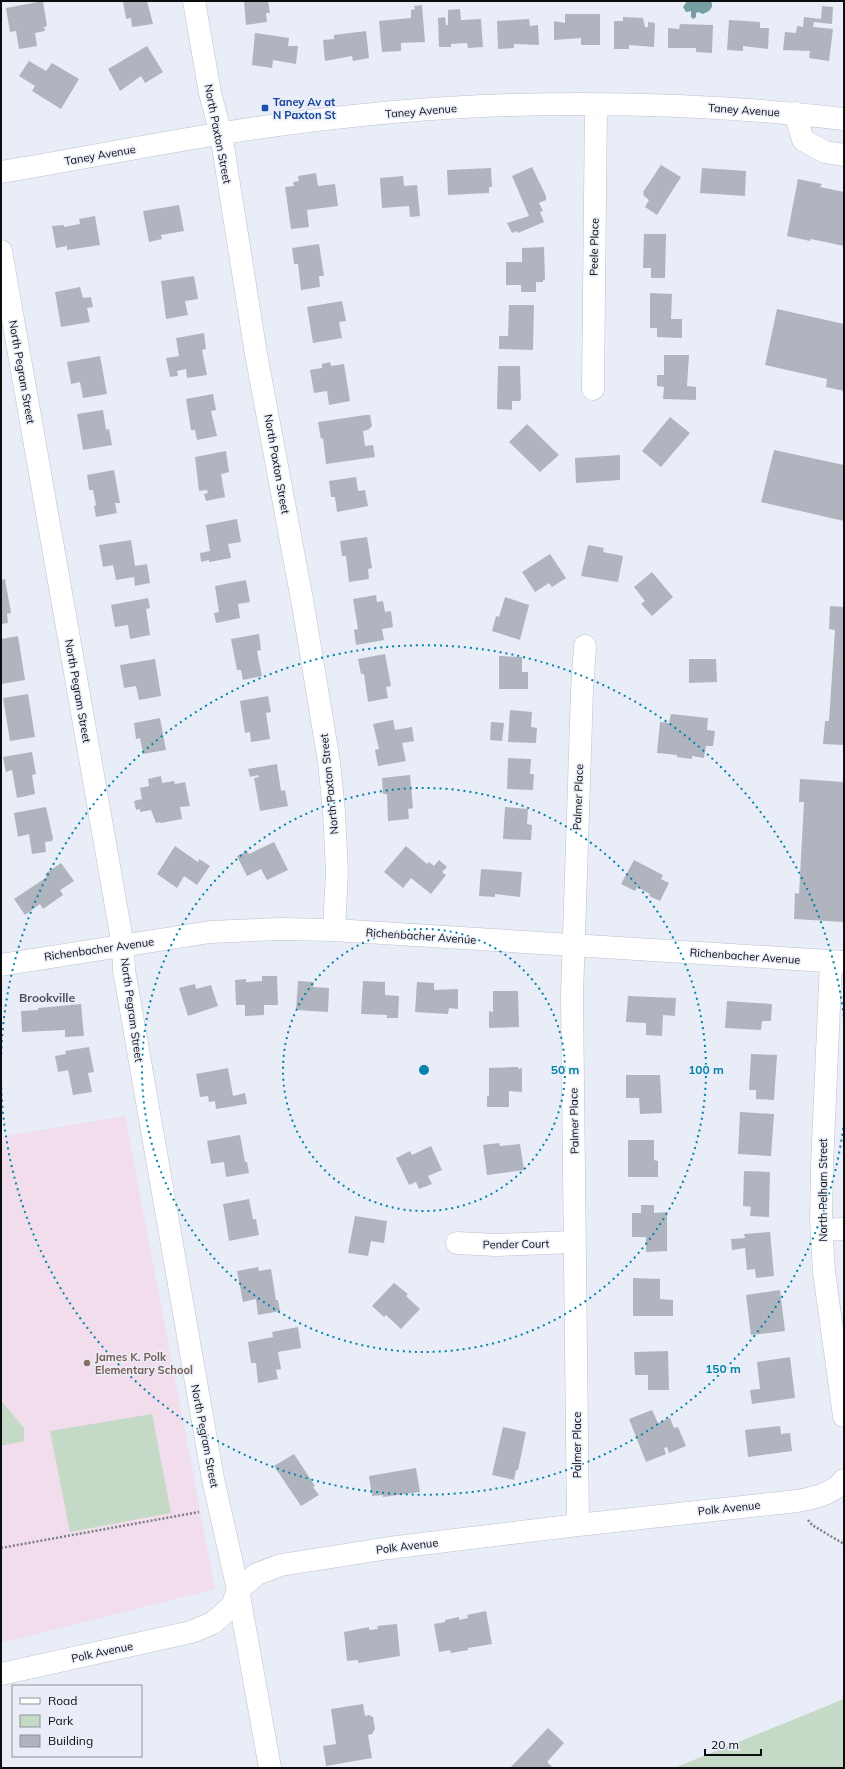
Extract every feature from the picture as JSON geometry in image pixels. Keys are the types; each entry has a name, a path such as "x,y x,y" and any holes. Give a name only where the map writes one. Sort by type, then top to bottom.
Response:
{"street":[{"name":"North Paxton Street","path":"194,1 210,93 221,134 256,354 303,605 329,762 337,872 334,930"},
{"name":"Peele Place","path":"593,389 596,105"},
{"name":"Taney Avenue","path":"1,172 277,125 363,115 474,106 656,105 795,113 844,119"},
{"path":"795,113 803,140 825,152 844,155"},
{"name":"North Pegram Street","path":"1,251 123,946 124,970 181,1305 213,1479 238,1590 270,1768"},
{"name":"Palmer Place","path":"578,1525 572,996 582,691 585,646"},
{"name":"Richenbacher Avenue","path":"1,965 210,932 280,929 334,930 837,962"},
{"name":"North Pelham Street","path":"837,962 837,990 822,1165 822,1230 824,1272 842,1386 844,1416"},
{"path":"822,1230 844,1230"},
{"name":"Pender Court","path":"457,1243 496,1245 574,1242"},
{"name":"Polk Avenue","path":"1,1674 191,1632 213,1623 232,1606 238,1590 257,1574 281,1565 366,1551 578,1525 797,1501 812,1498 828,1492 842,1482"}],"path":[{"path":"1,1548 204,1511"},
{"path":"806,1518 812,1525 844,1544"}],"shaded area":[{"name":"James K. Polk Elementary School","path":"125,1116 215,1589 1,1643 1,1137"}],"green space":[{"path":"3,1403 24,1428 24,1441 1,1446 1,1404"},
{"path":"152,1414 171,1513 70,1532 50,1431"},
{"path":"844,1699 844,1768 674,1768"}],"water":[{"path":"687,1 711,1 712,7 703,14 698,12 696,13 696,17 693,19 691,17 691,11 686,12 683,7"}],"building":[{"path":"43,1 47,26 44,27 45,31 35,33 37,46 19,49 16,31 10,32 6,8"},
{"path":"123,1 147,1 153,24 132,27 131,18 126,19"},
{"path":"244,1 268,1 270,13 266,13 267,22 246,25"},
{"path":"422,5 425,42 401,43 401,51 382,52 379,21 411,18 411,10 415,9 414,6"},
{"path":"822,6 833,7 832,24 814,22 813,27 833,29 829,61 809,58 810,51 783,50 785,32 796,33 797,26 803,27 804,17 821,19"},
{"path":"460,9 461,20 481,19 483,47 468,48 467,43 451,44 451,47 439,47 438,18 445,17 446,25 448,25 448,10"},
{"path":"565,14 600,14 600,45 581,45 581,38 554,40 554,21 565,23"},
{"path":"623,17 643,18 645,27 648,27 648,22 655,23 654,47 629,45 629,49 614,49 614,21 623,21"},
{"path":"529,19 530,26 538,25 539,45 514,44 514,48 498,49 497,21"},
{"path":"729,20 760,22 760,28 769,28 768,49 743,46 743,51 727,50"},
{"path":"680,24 713,25 712,53 696,52 696,48 668,48 668,28 679,29"},
{"path":"366,31 369,58 353,61 352,56 325,61 323,40 334,39 334,35"},
{"path":"255,33 289,38 288,46 298,46 296,64 273,60 272,68 252,65"},
{"path":"147,46 163,72 145,83 141,76 120,91 108,69"},
{"path":"29,61 46,71 52,63 79,79 61,109 32,91 35,86 19,76"},
{"path":"661,165 681,177 657,215 645,207 649,200 643,195 643,192"},
{"path":"532,167 546,196 546,200 539,203 543,211 540,212 544,222 518,233 517,231 512,233 507,223 529,216 512,176"},
{"path":"491,168 492,187 489,187 489,193 448,195 447,170"},
{"path":"702,168 746,171 745,196 700,193"},
{"path":"316,173 318,186 335,184 338,206 307,210 309,227 291,229 285,187 294,186 293,182 299,181 298,176"},
{"path":"403,176 404,186 417,185 420,216 410,217 409,206 382,208 380,178"},
{"path":"798,179 822,184 820,187 844,192 844,246 787,236"},
{"path":"179,205 184,231 161,235 162,239 149,242 143,211"},
{"path":"95,216 100,245 67,250 67,246 56,248 52,226 64,225 64,227 80,224 79,219"},
{"path":"644,234 666,234 665,278 651,278 651,268 643,268"},
{"path":"319,244 324,276 319,276 320,287 301,290 298,264 294,264 292,248"},
{"path":"544,247 545,280 543,280 543,282 536,282 536,292 521,292 521,285 506,285 506,262 522,262 522,248"},
{"path":"194,276 198,299 185,301 188,315 166,319 161,281"},
{"path":"80,287 83,298 91,297 93,307 87,308 90,322 61,327 55,292"},
{"path":"650,293 672,294 671,319 682,319 682,338 657,337 657,328 650,328"},
{"path":"342,301 346,321 339,322 342,338 313,343 307,307"},
{"path":"509,305 534,305 533,350 499,349 499,336 508,336"},
{"path":"777,309 844,324 844,391 826,387 827,379 765,365"},
{"path":"204,333 206,349 202,350 207,375 187,378 186,369 177,371 178,376 170,377 166,358 179,356 176,338"},
{"path":"664,355 689,355 687,386 696,387 696,400 663,399 664,387 657,386 657,375 664,375"},
{"path":"100,356 107,394 83,398 80,382 71,384 67,362"},
{"path":"330,362 331,366 344,364 350,401 329,405 327,391 314,393 310,370 322,368 322,364"},
{"path":"498,366 520,366 521,398 520,401 512,401 512,410 497,409"},
{"path":"213,394 216,410 211,411 217,436 197,440 195,430 191,430 186,399"},
{"path":"103,410 106,430 109,429 112,445 83,450 77,414"},
{"path":"370,415 372,426 368,430 363,431 365,446 373,445 375,457 326,464 323,438 321,439 318,422"},
{"path":"670,417 690,433 661,467 642,451"},
{"path":"527,424 559,455 540,472 509,442"},
{"path":"774,450 844,465 844,521 761,502"},
{"path":"226,451 229,472 221,474 225,497 206,501 204,494 208,493 207,490 199,491 195,457"},
{"path":"620,455 620,480 576,483 575,458"},
{"path":"114,470 120,503 115,503 117,513 96,517 94,506 96,505 93,490 89,490 87,475"},
{"path":"356,477 358,491 365,490 368,506 337,512 335,497 331,497 329,481"},
{"path":"237,519 241,542 228,544 231,558 201,562 200,553 210,551 206,525"},
{"path":"367,537 372,568 368,569 369,579 349,582 346,556 342,556 340,541"},
{"path":"131,540 135,566 147,564 150,583 135,586 134,577 116,580 113,565 103,567 99,545"},
{"path":"588,545 604,548 603,552 623,556 618,582 581,576"},
{"path":"550,554 566,578 552,587 549,583 535,592 522,572"},
{"path":"652,572 673,597 652,616 641,604 645,601 634,587"},
{"path":"5,579 11,613 7,614 8,623 1,624 1,580"},
{"path":"246,580 250,602 238,604 240,618 216,623 214,613 219,612 215,586"},
{"path":"376,595 377,602 383,601 385,612 391,611 393,627 382,629 384,640 356,645 354,630 358,629 353,599"},
{"path":"505,597 529,605 520,640 492,631 496,616 499,617"},
{"path":"148,598 150,608 146,609 150,635 130,639 128,625 115,627 111,605"},
{"path":"830,606 844,607 844,745 823,744 825,721 829,721 835,630 829,629"},
{"path":"259,634 261,650 257,651 262,676 243,680 241,670 237,670 231,639"},
{"path":"18,636 25,680 1,684 1,639"},
{"path":"385,654 391,686 386,687 388,698 368,702 364,674 361,674 358,659"},
{"path":"499,656 522,657 522,672 528,672 528,689 499,689"},
{"path":"155,659 161,696 139,700 136,686 124,688 120,665"},
{"path":"689,659 716,659 717,682 689,683"},
{"path":"28,694 35,737 10,741 3,698"},
{"path":"268,696 271,712 266,713 270,739 251,742 250,732 245,733 240,701"},
{"path":"510,710 532,712 531,727 537,728 536,743 508,742"},
{"path":"671,714 708,718 707,730 715,731 713,746 706,746 704,758 692,756 692,759 677,757 677,755 657,753 660,722 669,723"},
{"path":"160,718 166,750 143,754 140,738 136,739 134,723"},
{"path":"393,720 395,730 412,727 414,741 402,743 406,761 378,766 375,750 379,749 373,724"},
{"path":"491,722 504,723 502,741 490,740"},
{"path":"32,752 36,774 32,775 35,794 17,798 12,770 6,772 3,757"},
{"path":"508,758 531,759 530,774 534,774 533,790 507,789"},
{"path":"277,764 281,791 285,790 288,806 260,811 254,778 259,777 258,775 250,777 248,769"},
{"path":"410,775 413,808 408,809 409,819 388,821 387,794 383,794 382,778"},
{"path":"161,776 162,783 174,781 175,784 185,782 190,806 180,807 182,819 156,823 151,810 140,812 140,809 136,810 134,801 142,799 140,788 149,786 148,779"},
{"path":"800,779 844,782 844,922 794,919 795,893 799,894 804,802 799,802"},
{"path":"46,807 53,838 52,841 45,842 46,852 32,854 29,834 18,837 14,813"},
{"path":"505,807 528,809 527,824 532,825 531,840 503,839"},
{"path":"274,842 288,870 267,880 261,869 247,876 237,856 247,851 249,854"},
{"path":"175,846 198,862 199,859 210,866 197,885 184,876 177,888 157,874"},
{"path":"406,846 427,864 429,862 434,866 439,860 447,867 442,872 446,875 431,894 411,878 403,888 384,872"},
{"path":"634,860 663,875 661,879 669,883 660,901 649,896 650,894 637,887 635,891 621,884"},
{"path":"61,863 74,881 60,890 63,895 43,909 40,904 25,915 14,899 47,877 45,874"},
{"path":"481,869 522,872 520,897 495,894 495,897 479,896"},
{"path":"262,976 277,976 278,1005 264,1005 264,1015 245,1016 245,1005 236,1005 235,980 246,979 246,982 262,981"},
{"path":"298,981 314,982 313,987 329,988 328,1012 296,1010"},
{"path":"363,981 385,982 385,995 399,996 398,1018 387,1018 387,1015 361,1014"},
{"path":"417,982 434,983 434,990 458,989 458,1009 449,1008 448,1014 415,1012"},
{"path":"195,984 196,989 211,985 218,1006 188,1016 179,988"},
{"path":"493,991 518,991 519,1027 489,1028 489,1011 493,1012"},
{"path":"628,996 676,998 675,1016 663,1015 662,1036 646,1035 646,1023 626,1022"},
{"path":"727,1001 772,1004 771,1021 762,1021 761,1030 725,1028"},
{"path":"81,1004 84,1036 65,1037 65,1030 22,1032 21,1011"},
{"path":"89,1047 94,1072 88,1073 92,1092 73,1095 68,1070 58,1072 55,1056 66,1054 65,1051"},
{"path":"751,1054 777,1055 774,1100 756,1099 756,1090 749,1090"},
{"path":"518,1067 518,1069 522,1068 522,1092 509,1091 509,1107 487,1107 487,1096 489,1096 489,1068"},
{"path":"228,1068 233,1096 245,1093 247,1104 216,1109 215,1101 209,1102 208,1096 200,1097 196,1074"},
{"path":"626,1075 660,1075 662,1113 640,1114 639,1098 626,1098"},
{"path":"740,1112 774,1114 771,1156 738,1154"},
{"path":"240,1135 245,1162 247,1162 249,1173 226,1177 224,1162 211,1164 207,1141"},
{"path":"628,1140 654,1140 654,1160 658,1161 658,1177 628,1177"},
{"path":"499,1143 500,1146 520,1144 524,1170 487,1175 483,1145"},
{"path":"431,1146 442,1170 428,1176 432,1184 419,1189 416,1182 409,1185 396,1158 410,1151 412,1155"},
{"path":"744,1171 770,1172 769,1217 750,1216 751,1207 743,1206"},
{"path":"249,1199 253,1219 256,1219 259,1235 229,1241 223,1204"},
{"path":"641,1205 654,1205 654,1213 667,1212 667,1251 646,1252 646,1237 632,1237 632,1213 641,1213"},
{"path":"355,1216 387,1221 384,1243 371,1241 368,1256 348,1253"},
{"path":"770,1232 774,1276 756,1278 755,1269 747,1270 745,1248 732,1250 731,1239 745,1238 744,1234"},
{"path":"258,1267 259,1271 271,1269 276,1300 278,1300 280,1311 258,1315 256,1299 243,1302 237,1271"},
{"path":"633,1278 660,1279 660,1299 673,1300 673,1316 633,1316"},
{"path":"394,1283 408,1294 406,1296 420,1309 401,1329 386,1315 384,1317 372,1306"},
{"path":"780,1290 785,1331 751,1335 746,1295"},
{"path":"298,1327 301,1348 278,1352 281,1369 276,1370 278,1379 258,1383 256,1363 251,1363 248,1342 273,1337 272,1332"},
{"path":"668,1351 669,1390 648,1390 648,1375 635,1375 634,1352"},
{"path":"790,1357 795,1398 752,1404 750,1390 760,1389 757,1362"},
{"path":"652,1410 658,1423 670,1418 674,1428 678,1427 686,1446 669,1453 667,1447 664,1448 666,1454 646,1462 629,1419"},
{"path":"780,1426 781,1434 790,1433 792,1451 748,1457 745,1430"},
{"path":"503,1427 526,1432 518,1470 516,1470 514,1480 492,1475"},
{"path":"294,1454 315,1486 313,1487 319,1495 301,1506 274,1466"},
{"path":"416,1468 420,1492 383,1497 383,1495 372,1496 369,1476"},
{"path":"486,1611 492,1644 468,1648 468,1650 451,1653 450,1650 439,1652 434,1624 459,1617 459,1620 468,1618 467,1615"},
{"path":"397,1624 400,1656 358,1663 358,1660 347,1661 344,1632 369,1627 369,1630 378,1629 377,1626"},
{"path":"363,1704 365,1716 369,1715 373,1717 375,1729 372,1734 368,1735 372,1758 326,1766 323,1746 336,1744 331,1709"},
{"path":"548,1728 564,1743 547,1762 553,1768 510,1768"}],"place":[{"name":"Taney Av at N Paxton St","path":"265,108"},
{"name":"James K. Polk Elementary School","path":"87,1363"}],"district":[{"name":"Brookville","path":"47,998"}]}
